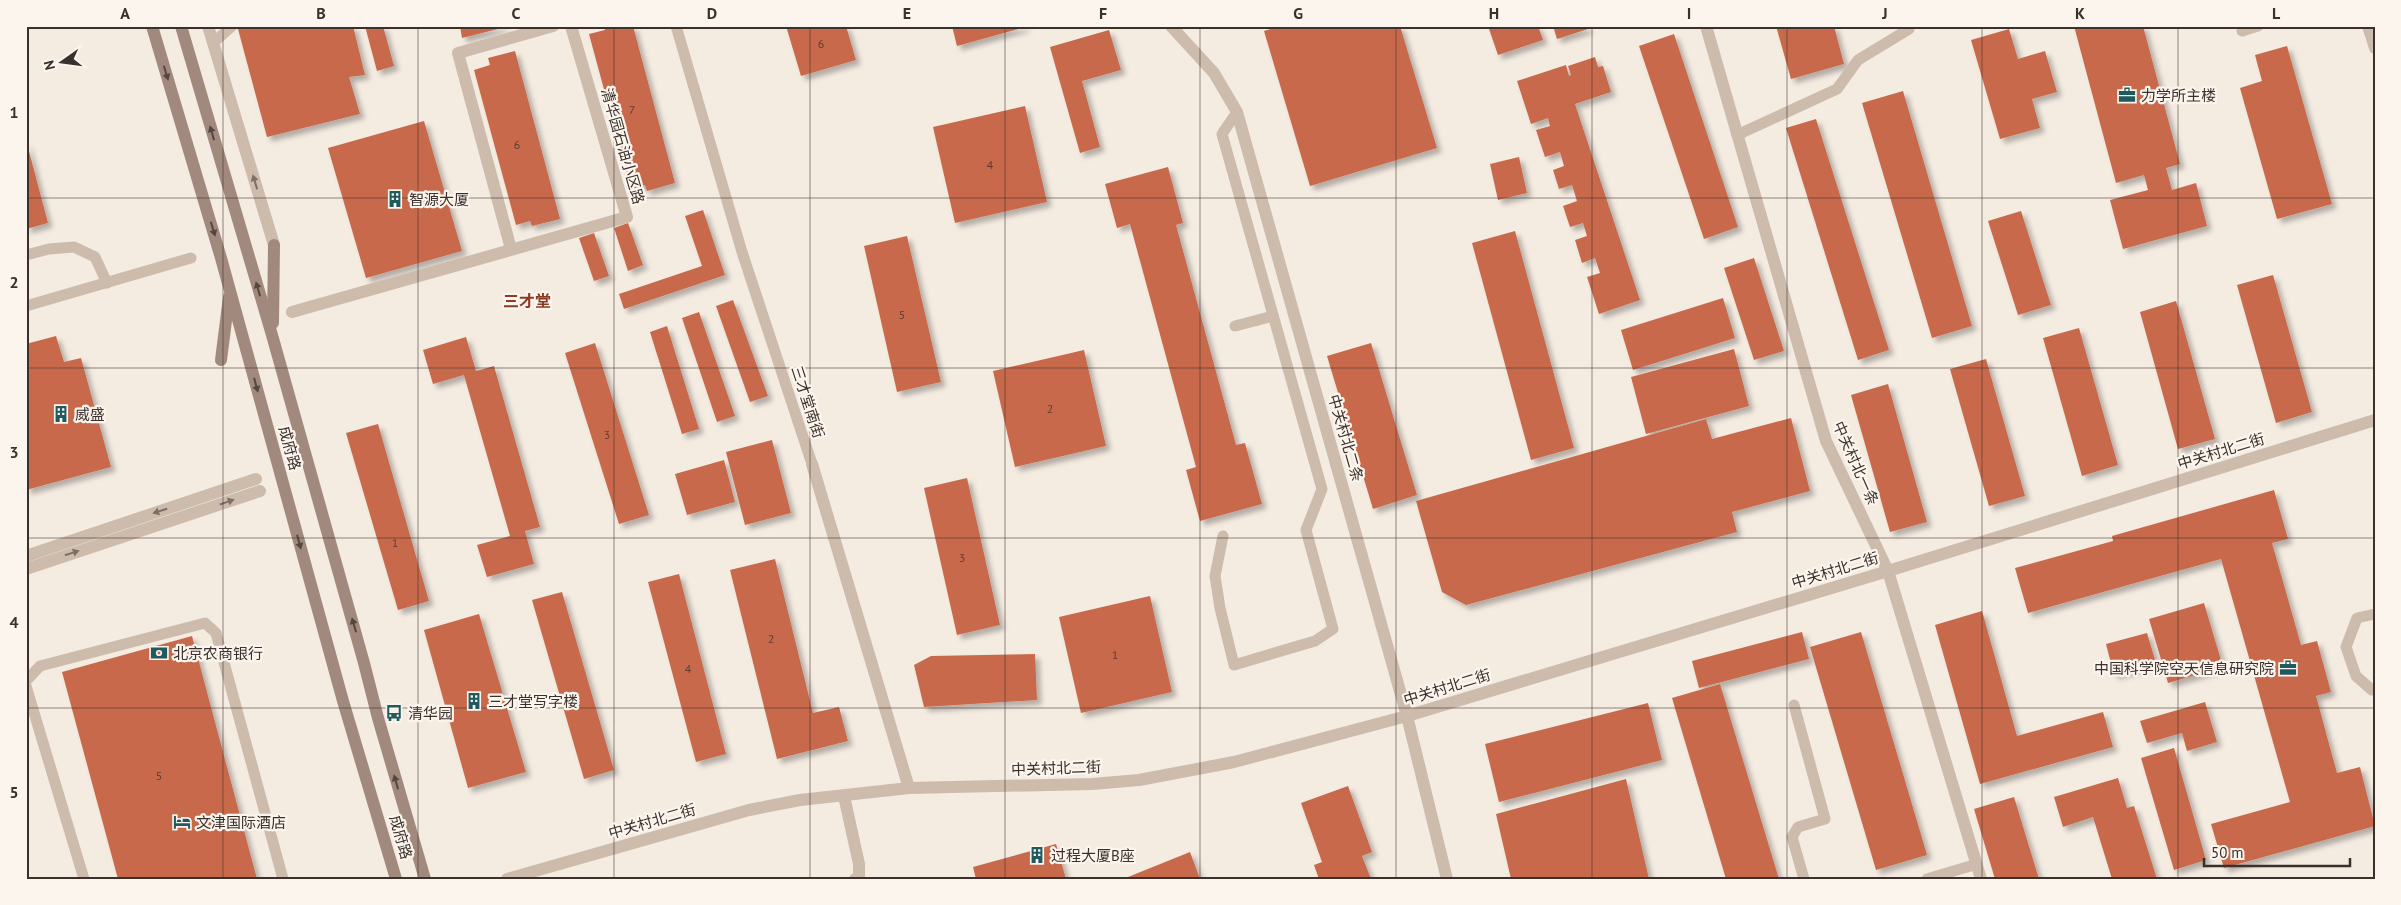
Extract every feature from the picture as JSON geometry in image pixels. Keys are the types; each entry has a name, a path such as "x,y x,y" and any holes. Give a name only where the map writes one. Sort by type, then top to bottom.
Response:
{"main road":[{"name":"成府路","path":"152,26 230,289 343,701 396,879"},
{"name":"成府路","path":"181,26 272,335 378,718 425,879"},
{"path":"272,335 274,245"},
{"path":"221,360 230,289"}],"street":[{"path":"208,26 274,245"},
{"path":"511,249 458,53 532,29 553,26"},
{"name":"清华园石油小区路","path":"292,312 627,217 571,26"},
{"name":"中关村北二条","path":"1171,26 1214,73 1237,112 1407,716 1447,879"},
{"name":"中关村北一条","path":"1706,26 1826,441 1888,571 1981,879"},
{"path":"2368,26 2375,48"},
{"name":"中关村北二街","path":"507,879 749,810 800,800 909,788 1092,784 1139,780 1234,762 1407,716 1888,571 2375,420"},
{"name":"三才堂南街","path":"812,464 909,788"},
{"path":"26,556 258,485 26,569"},
{"path":"844,796 859,864 859,877 854,879"}],"lane":[{"path":"213,43 232,26"},
{"name":"三才堂南街","path":"676,26 742,252 812,464"},
{"path":"1737,135 1837,89 1858,60 1909,29 1908,26"},
{"path":"2242,31 2258,26"},
{"path":"1223,536 1215,576 1220,608 1234,665 1315,641 1333,629 1306,530 1322,488 1222,134 1237,112"},
{"path":"26,255 49,249 74,247 95,256 107,283"},
{"path":"26,306 191,258"},
{"path":"1235,326 1273,316"},
{"path":"2375,614 2357,618 2346,647 2356,676 2372,690 2375,690"},
{"path":"26,681 40,666 205,623 216,633 284,879"},
{"path":"26,686 84,879"},
{"path":"1794,705 1825,819 1798,827 1792,837 1804,879"},
{"path":"1927,879 1977,864"}],"building":[{"path":"241,26 353,26 365,75 349,77 360,114 267,137 238,29"},
{"path":"365,26 383,26 394,66 377,71"},
{"path":"460,26 506,26 506,27 462,38"},
{"path":"604,26 633,26 675,183 647,191 645,185 631,189 589,34 605,30"},
{"path":"786,26 846,26 856,60 801,76"},
{"path":"952,26 1026,26 1026,27 957,46"},
{"path":"1280,26 1400,26 1437,148 1310,186 1264,31"},
{"path":"1488,26 1538,26 1543,40 1498,55"},
{"path":"1553,26 1587,26 1588,29 1557,39"},
{"path":"1776,26 1834,26 1844,64 1791,79"},
{"name":"力学所主楼","path":"2074,26 2143,26 2180,164 2166,168 2172,190 2196,183 2207,226 2123,249 2110,200 2148,190 2144,175 2116,183"},
{"path":"2009,29 2018,59 2045,51 2057,92 2032,99 2040,128 2000,139 1971,40"},
{"path":"1109,30 1121,70 1082,81 1100,147 1080,153 1050,47"},
{"path":"1674,34 1738,227 1704,239 1639,46"},
{"path":"2287,46 2332,204 2277,219 2240,88 2262,81 2255,55"},
{"path":"515,51 560,219 532,226 530,221 516,225 474,70 490,65 488,58"},
{"path":"1595,57 1598,67 1603,66 1611,92 1575,104 1640,300 1599,314 1587,277 1600,273 1595,258 1582,263 1575,240 1587,236 1583,223 1570,227 1563,206 1577,201 1572,185 1559,189 1553,170 1564,166 1560,152 1545,157 1536,130 1550,126 1548,118 1531,124 1517,81 1566,65 1569,76 1571,75 1568,66"},
{"path":"1903,91 1972,326 1932,338 1862,103"},
{"path":"1025,106 1047,202 955,223 933,127"},
{"path":"1816,119 1889,350 1858,360 1786,128"},
{"name":"智源大厦","path":"424,121 462,251 366,278 328,148"},
{"path":"26,140 48,223 26,229"},
{"path":"1519,157 1527,193 1498,200 1490,164"},
{"path":"1168,167 1183,223 1176,225 1236,445 1245,443 1262,504 1200,521 1186,470 1196,467 1130,224 1117,228 1105,184"},
{"path":"703,210 725,275 624,309 619,294 702,266 685,216"},
{"path":"2021,211 2051,305 2018,315 1988,221"},
{"path":"628,223 643,265 628,271 614,228"},
{"path":"1515,231 1574,448 1531,460 1472,243"},
{"path":"594,233 609,276 594,281 579,238"},
{"path":"907,236 941,382 897,392 864,246"},
{"path":"1754,258 1784,351 1754,360 1724,268"},
{"path":"2273,275 2312,412 2276,423 2237,285"},
{"path":"1723,298 1735,338 1633,370 1621,330"},
{"path":"733,300 768,396 750,402 716,306"},
{"path":"2176,301 2215,439 2178,449 2140,312"},
{"path":"699,312 735,416 717,422 682,318"},
{"path":"667,326 699,429 682,434 650,332"},
{"path":"2079,328 2118,465 2082,476 2043,338"},
{"name":"威盛","path":"56,336 64,362 81,358 111,467 26,490 26,344"},
{"path":"466,337 476,371 494,366 540,527 525,531 534,564 487,577 477,545 510,536 464,375 433,384 423,350"},
{"path":"595,343 649,515 619,524 565,353"},
{"path":"1371,343 1417,495 1373,509 1327,356"},
{"path":"1734,349 1749,406 1646,434 1631,377"},
{"path":"1084,350 1106,446 1015,467 993,371"},
{"path":"1986,359 2025,496 1989,506 1950,369"},
{"path":"1888,384 1927,522 1890,532 1851,395"},
{"path":"1791,418 1810,491 1732,512 1737,532 1466,605 1442,592 1416,501 1706,419 1712,439"},
{"path":"378,424 429,601 398,610 346,433"},
{"path":"772,440 791,513 745,525 726,452"},
{"path":"724,460 735,502 687,515 675,474"},
{"path":"967,478 1000,625 957,635 924,488"},
{"name":"中国科学院空天信息研究院","path":"2274,490 2288,539 2272,543 2301,645 2317,641 2331,692 2316,696 2337,773 2360,767 2375,826 2224,868 2211,824 2290,802 2221,559 2028,613 2015,568 2113,541 2112,536"},
{"path":"775,559 813,713 839,707 848,741 777,759 730,570"},
{"path":"679,574 726,754 696,762 648,582"},
{"path":"562,592 614,770 584,779 532,600"},
{"path":"1150,596 1172,692 1081,713 1059,617"},
{"path":"2204,603 2223,667 2168,683 2149,619"},
{"path":"1982,611 2017,736 2103,712 2113,747 1980,784 1935,625"},
{"name":"三才堂写字楼","path":"479,614 526,772 468,788 424,630"},
{"path":"1802,632 1809,659 1699,688 1692,661"},
{"path":"1861,632 1927,855 1876,870 1810,647"},
{"path":"2147,633 2156,663 2114,675 2106,644"},
{"path":"192,636 257,879 118,879 62,672"},
{"path":"1035,654 1037,700 924,707 914,665 931,656"},
{"path":"1720,684 1779,879 1726,879 1672,698"},
{"path":"2205,702 2217,742 2187,751 2182,733 2147,743 2140,721"},
{"path":"1648,703 1662,760 1499,802 1485,744"},
{"path":"2174,748 2206,860 2174,870 2141,758"},
{"path":"2118,778 2127,808 2134,806 2157,879 2112,879 2093,817 2063,827 2054,797"},
{"path":"1626,779 1649,879 1511,879 1496,814"},
{"path":"1348,786 1372,852 1362,856 1371,879 1319,879 1314,865 1322,862 1301,803"},
{"path":"2014,797 2039,879 1995,879 1974,809"},
{"name":"过程大厦B座","path":"1056,844 1066,879 976,879 973,867"},
{"path":"1190,852 1200,879 1123,879"}],"place":[{"name":"力学所主楼","path":"2127,95"},
{"name":"智源大厦","path":"395,199"},
{"name":"威盛","path":"61,414"},
{"name":"北京农商银行","path":"159,653"},
{"name":"中国科学院空天信息研究院","path":"2288,668"},
{"name":"三才堂写字楼","path":"474,701"},
{"name":"清华园","path":"394,713"},
{"name":"文津国际酒店","path":"182,822"},
{"name":"过程大厦B座","path":"1037,855"}],"district":[{"name":"三才堂","path":"527,301"}]}
